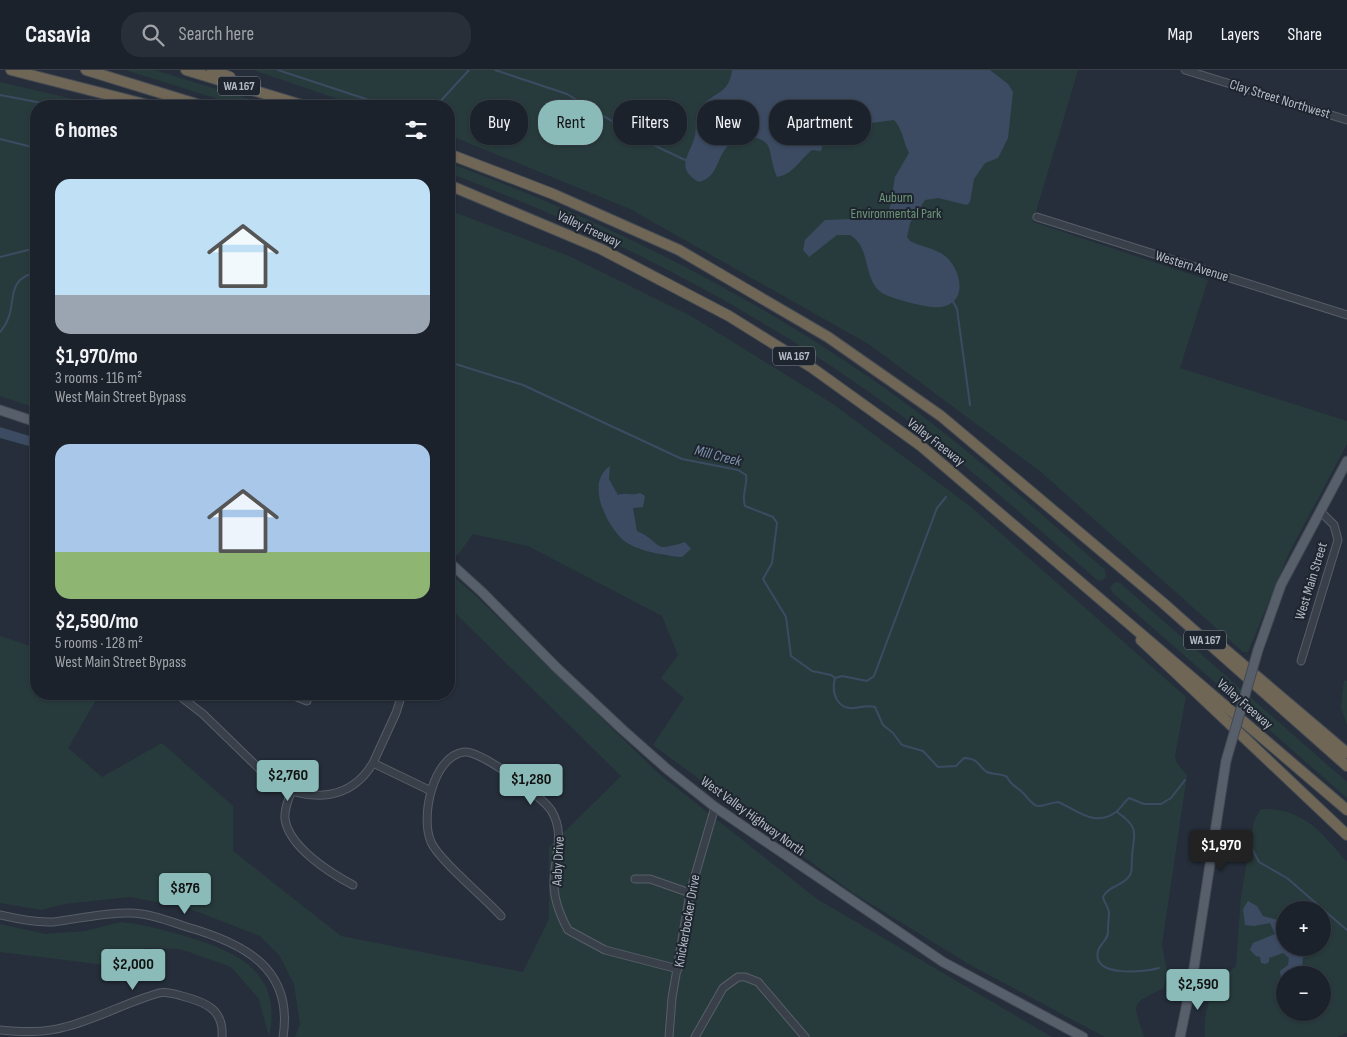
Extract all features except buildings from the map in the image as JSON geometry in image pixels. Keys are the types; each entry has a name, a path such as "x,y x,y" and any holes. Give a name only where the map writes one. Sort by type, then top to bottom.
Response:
{"highway":[{"path":"11,70 128,100"},
{"name":"WA 167","path":"86,70 184,100"},
{"name":"WA 167","path":"186,70 284,100"},
{"path":"212,70 286,100"},
{"name":"Valley Freeway","path":"455,156 553,194 679,250 828,337 941,416 1172,611 1347,766"},
{"name":"Valley Freeway","path":"455,187 601,248 729,316 811,367 922,446 1347,810"},
{"path":"1097,595 1156,656 1347,834"},
{"path":"1172,611 1246,666 1347,753"}],"main road":[{"path":"0,410 30,420"},
{"path":"1180,1037 1193,974 1226,761 1258,650 1282,585 1347,461"},
{"name":"West Valley Highway North","path":"455,567 623,730 667,769 715,807 943,962 1083,1037"}],"street":[{"name":"Clay Street Northwest","path":"1185,70 1347,120"},
{"name":"Western Avenue","path":"1038,217 1347,315"},
{"name":"West Main Street","path":"1301,661 1338,540 1334,525 1320,511"},
{"path":"184,700 216,726 276,785 291,792 330,795 345,790 359,782 373,763 400,700"},
{"name":"Aaby Drive","path":"501,916 436,851 431,843 427,822 431,791 446,762 454,755 465,752 484,758 538,797 550,808 560,832 554,885 558,905 568,930 604,950 678,969"},
{"path":"373,763 431,791"},
{"path":"291,792 286,808 285,820 292,835 327,871 353,886"},
{"name":"Knickerbocker Drive","path":"669,1037 690,893 715,807"},
{"path":"635,879 650,879 690,893"},
{"path":"0,914 30,921 51,922 112,913 143,914 223,938 246,949 258,960 275,982 284,1011 283,1037"},
{"path":"696,1037 724,988 738,977 745,977 758,982 805,1037"},
{"path":"0,1030 42,1031 67,1027 160,992 199,1001 213,1008 219,1016 222,1037"}],"green space":[{"path":"125,70 155,70 252,100 222,100"},
{"name":"Auburn Environmental Park","path":"253,70 1078,70 1033,222 1208,280 1180,368 1347,421 1347,444 1289,553 1248,652 1243,652 1041,472 870,345 630,209 473,145 528,145 528,100 470,100 470,144 455,137 455,100 340,100"},
{"path":"0,82 77,100 30,100 30,406 0,396"},
{"path":"455,165 569,211 627,238 741,297 797,330 904,402 956,442 1105,570 1106,577 1101,581 1097,580 924,433 846,376 792,341 681,277 624,248 508,196 455,175"},
{"path":"455,212 569,256 691,316 833,404 971,507 1186,697 1175,756 1177,763 1187,775 1162,945 1167,971 1164,988 1139,1002 1137,1006 1136,1011 1144,1037 1105,1037 972,966 853,893 653,745 684,698 661,678 678,655 662,616 528,546 473,534 457,556 455,555","holes":["610,466 609,479 618,495 622,493 629,496 640,493 633,508 637,531 662,547 685,542 691,550 665,556 623,540 604,513 598,487"]},
{"path":"455,578 476,596 659,774 817,899 1052,1037 295,1037 300,1024 294,984 279,955 260,936 188,908 130,897 64,904 41,910 0,903 0,636 30,646 30,700 96,700 68,748 102,777 162,743 233,806 233,851 341,936 523,972 549,919 549,847 621,776 455,613"},
{"path":"1115,582 1120,583 1347,782 1347,798 1113,593 1110,588"},
{"path":"1344,680 1347,681 1347,725 1341,708"},
{"path":"1261,809 1276,810 1300,817 1320,832 1347,862 1347,1033 1337,1037 1205,1037 1205,1016 1211,997 1221,981 1236,966 1241,896 1254,821"},
{"path":"121,922 137,924 204,942 239,958 252,968 263,981 269,996 272,1015 269,1037 259,999 231,967 180,949 145,948 105,965 0,952 0,924 45,934 85,931"}],"water":[{"path":"732,70 990,70 1008,84 1013,92 1008,138 998,158 985,163 974,179 970,202 967,205 938,198 925,200 910,223 907,237 910,241 941,253 951,262 960,284 956,299 950,304 941,307 929,307 886,295 878,290 873,283 862,248 850,235 837,235 809,257 803,250 805,240 825,220 880,218 889,213 895,177 909,153 899,127 894,120 871,123 871,100 769,100 769,145 822,145 821,151 812,150 792,170 777,177 768,147 765,142 759,139 759,100 709,100 724,89"},
{"path":"697,114 697,145 729,145 711,175 699,182 691,177 685,166 695,136"},
{"path":"0,427 30,436 30,446 0,438"},
{"path":"610,466 609,479 618,495 640,493 645,496 643,507 633,508 637,531 662,547 685,542 691,549 682,557 643,550 629,544 617,533 605,514 599,493 599,482 603,473"},
{"path":"1248,901 1257,906 1263,916 1276,920 1276,956 1269,958 1269,962 1265,964 1261,963 1260,957 1250,950 1253,943 1275,934 1270,923 1254,926 1245,925 1243,909"},
{"path":"1287,956 1303,956 1302,966 1287,966 1289,958"}],"waterway":[{"path":"278,70 369,100"},
{"path":"442,100 469,70"},
{"path":"495,70 567,94 645,141 685,160 688,159"},
{"path":"0,95 30,101"},
{"name":"Mill Creek","path":"0,139 30,146"},
{"path":"0,257 30,250"},
{"path":"0,332 10,313 18,282 30,274"},
{"path":"951,298 957,309 970,405"},
{"name":"Mill Creek","path":"455,364 523,385 682,459 738,470 746,475 745,506 773,517 777,523 772,563 763,579 786,617 791,656 812,671 831,675 835,678 835,695 844,706 849,708 875,707 883,725 893,733 902,745 923,751 938,767 956,766 964,758 973,760 987,772 1007,777 1036,806 1058,802 1093,818 1108,816 1116,812 1129,798 1144,804 1161,804 1171,798 1185,780"},
{"path":"835,678 842,676 867,681 874,676 937,508 946,497"},
{"path":"1117,812 1125,818 1133,829 1132,869 1127,879 1109,890 1103,897 1109,912 1108,933 1099,948 1098,960 1103,966 1121,971 1143,971 1159,968"},
{"name":"Mill Creek","path":"1246,837 1259,862 1287,878 1347,930"}]}
